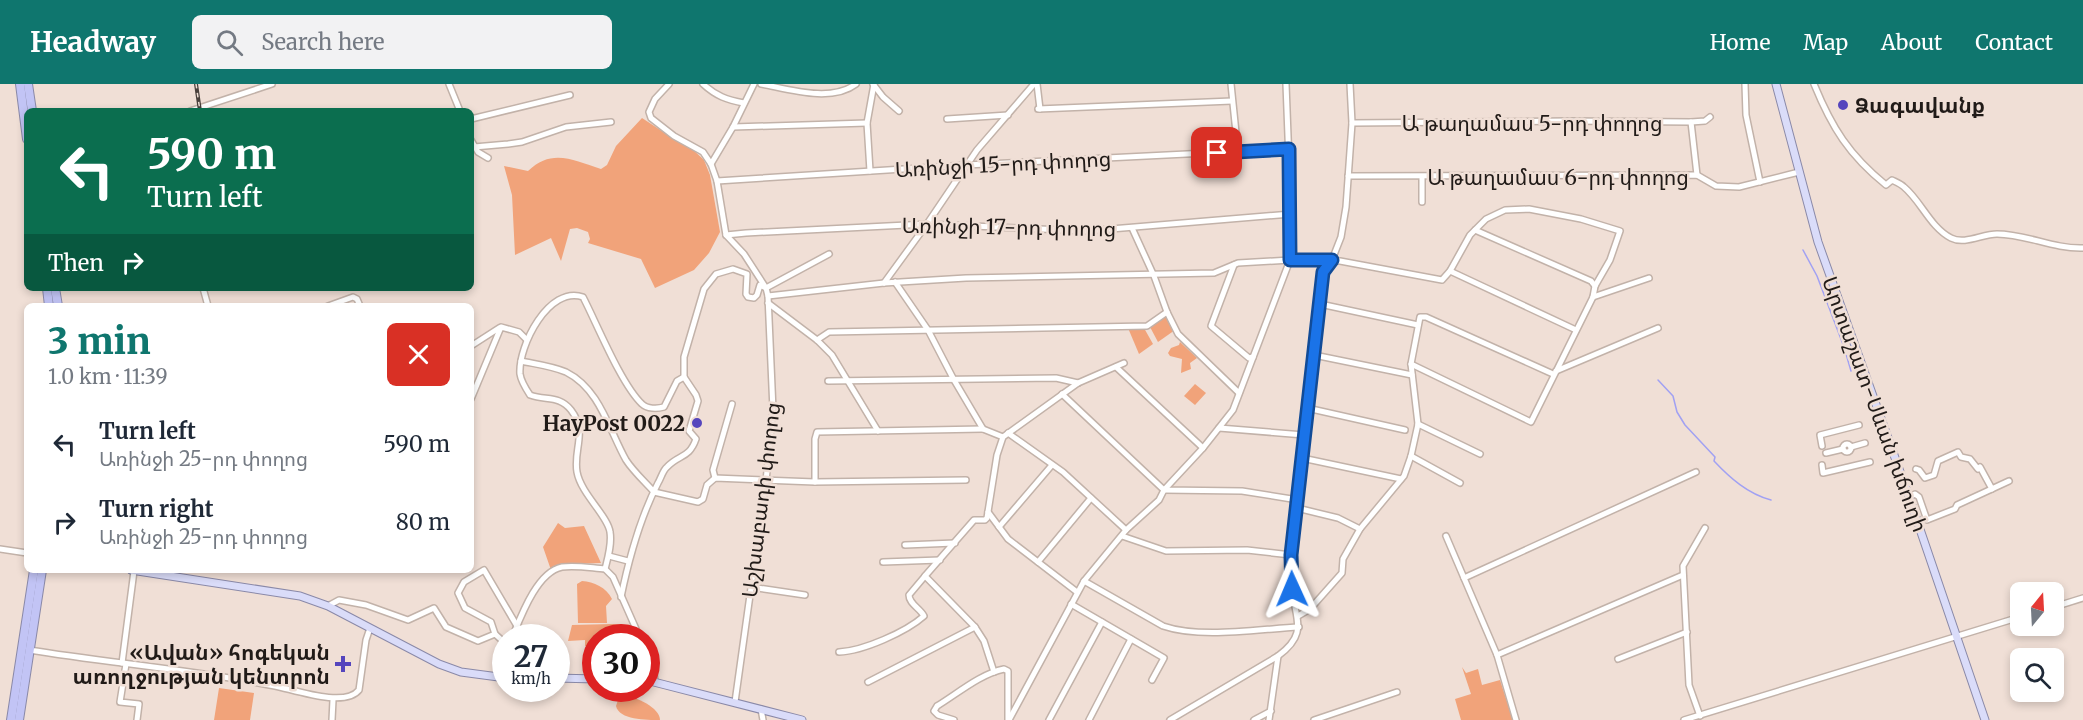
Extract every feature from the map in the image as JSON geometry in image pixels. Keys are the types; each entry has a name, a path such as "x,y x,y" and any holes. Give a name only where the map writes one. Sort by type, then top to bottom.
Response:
{"highway":[{"path":"20,84 26,108"},
{"path":"28,84 28,108"},
{"path":"19,720 34,573"},
{"path":"11,720 41,573"}],"main road":[{"name":"Արտաշատ-Սևան խճուղի","path":"1776,84 1818,242 1909,497 1985,720"},
{"path":"151,573 300,597 328,606 440,664 461,672 492,676"},
{"path":"660,683 802,720"}],"street":[{"path":"199,108 272,84"},
{"path":"449,84 459,108"},
{"path":"669,84 654,99 649,112 651,118 674,136 703,152 711,164 717,181 726,236"},
{"path":"703,84 713,94 728,101 744,103"},
{"path":"711,164 733,127 754,84"},
{"path":"761,84 809,93 847,89 855,84"},
{"path":"873,84 883,97 899,111"},
{"path":"870,171 867,123 873,84"},
{"path":"1035,84 1039,110 1232,101"},
{"path":"884,283 966,165 1035,84"},
{"path":"1231,84 1238,152"},
{"path":"1009,720 1084,581 1126,530 1159,500 1164,490 1203,448 1233,410 1290,260 1291,214 1286,84"},
{"path":"1170,720 1278,656 1290,647 1296,638 1299,627 1292,589 1291,555 1323,272 1332,260 1341,237 1352,123 1350,84"},
{"path":"1745,84 1746,115 1760,182"},
{"path":"1814,84 1827,117 1862,166 1886,185 1892,180 1904,187 1937,226 1952,238 1962,240 1994,234 2021,236 2045,244 2083,248"},
{"path":"474,118 570,95"},
{"path":"948,119 1008,115"},
{"name":"Ա թաղամաս 5-րդ փողոց","path":"1352,123 1691,122 1705,121 1710,117"},
{"path":"474,147 515,143 567,127 610,122"},
{"path":"1691,122 1697,176"},
{"path":"733,127 867,123"},
{"path":"474,147 488,158"},
{"name":"Առինջի 15-րդ փողոց","path":"717,181 966,165 1289,149"},
{"name":"Ա թաղամաս 6-րդ փողոց","path":"1348,176 1697,176 1716,186 1739,187 1798,172"},
{"path":"1422,177 1422,202"},
{"path":"768,300 895,282 966,278 1214,273 1234,265 1290,260 1332,260 1442,280 1450,271 1470,235 1486,219 1505,210 1528,209 1581,219 1620,231 1610,260 1595,286 1593,297 1532,422 1411,364"},
{"name":"Առինջի 17-րդ փողոց","path":"726,236 746,233 927,224 1087,231 1291,214"},
{"path":"1132,228 1178,334 1239,393"},
{"path":"1475,230 1591,281 1595,286"},
{"name":"Աշխաբադի փողոց","path":"726,236 744,254 766,288 774,400 766,481 735,702"},
{"path":"621,597 628,561 654,492 667,467 687,455 696,439 689,431 698,401 684,376 684,357 704,289 716,274 733,269 745,272 748,277 746,294 752,298 757,296 760,285 766,288 829,254"},
{"path":"1234,265 1212,326 1249,357 1253,357"},
{"path":"1450,271 1576,330"},
{"path":"1593,297 1648,278"},
{"path":"895,282 928,330 983,429"},
{"path":"604,569 609,556 610,531 580,485 575,455 580,429 573,413 565,403 556,399 530,395 520,375 520,361 526,339 550,306 571,294 576,294 583,297 623,378 642,404 650,408 664,407 677,381 684,376"},
{"path":"336,303 353,297 359,303"},
{"path":"768,300 832,355 878,431"},
{"path":"1320,304 1418,325"},
{"path":"817,340 829,332 1147,326 1167,312"},
{"path":"1298,616 1310,609 1342,573 1343,558 1360,529 1401,479 1411,456 1418,424 1411,364 1420,317 1426,317 1555,372 1658,328"},
{"path":"474,344 501,327 519,332 526,339"},
{"path":"474,392 501,327"},
{"path":"1314,356 1412,375"},
{"path":"520,361 565,372 584,386 603,411 627,462 654,492 698,502 703,499 707,485 715,478 815,482 966,480"},
{"path":"839,652 850,651 888,636 924,616 909,599 909,595 974,520 987,520 997,455 1006,435 1078,383 1124,363"},
{"path":"1116,367 1203,448"},
{"path":"828,381 1056,378 1078,383"},
{"path":"1062,394 1164,490 1242,491 1298,500"},
{"path":"715,478 713,470 732,404"},
{"path":"1307,408 1405,430"},
{"path":"1418,424 1480,454"},
{"path":"1822,446 1820,435 1859,425"},
{"path":"1219,428 1304,435"},
{"path":"815,482 814,439 817,432 983,429 1006,435 1052,465 1126,530"},
{"path":"1842,429 1851,466"},
{"path":"1826,453 1865,443"},
{"path":"1916,469 1925,478 1934,475 1938,461 1958,452 1961,457 1970,459 1978,469 1980,467 1992,489"},
{"path":"1411,456 1460,483"},
{"path":"1302,458 1401,479"},
{"path":"1822,465 1823,473 1870,462"},
{"path":"999,527 1052,465"},
{"path":"1464,578 1696,472"},
{"path":"1909,497 1915,494 1919,497 1927,520 2009,481"},
{"path":"1038,562 1091,498"},
{"path":"1297,508 1338,518 1360,529"},
{"path":"988,512 1008,539 1077,592"},
{"path":"1700,716 1689,685 1683,566 1705,528"},
{"path":"1122,536 1166,551 1247,550 1291,555"},
{"path":"1446,536 1497,655 1516,720"},
{"path":"905,545 955,543"},
{"path":"0,549 24,553"},
{"path":"609,556 628,561"},
{"path":"883,562 940,560"},
{"path":"518,624 532,593 555,570 568,567 604,569 613,577 634,624"},
{"path":"492,625 491,622 465,608 458,593 464,582 484,570 516,624"},
{"path":"132,573 120,702 139,704 137,720"},
{"path":"1497,655 1683,575"},
{"path":"925,576 975,627 984,641 994,672"},
{"path":"1084,581 1174,630 1195,633 1299,627"},
{"path":"751,587 805,595"},
{"path":"2064,604 2083,598"},
{"path":"328,606 339,600 366,605 408,620 434,608 448,629 478,641 492,635"},
{"path":"1071,604 1164,658 1152,680"},
{"path":"1684,720 2010,620"},
{"path":"1049,720 1102,622"},
{"path":"868,682 975,627"},
{"path":"26,649 264,684 333,700 356,694 370,628"},
{"path":"1618,659 1688,632"},
{"path":"1089,720 1131,639"},
{"path":"1269,720 1278,656"},
{"path":"954,720 938,715 934,711 937,706 994,672 1004,669 1008,673 1009,720"},
{"path":"1314,720 1397,692"},
{"path":"332,720 333,700"},
{"path":"761,709 763,720"},
{"path":"1254,720 1270,711"}],"shaded area":[{"path":"642,118 689,146 704,160 710,175 720,232 709,253 694,270 655,288 641,259 588,243 590,239 588,232 577,228 570,229 561,261 551,238 515,255 512,195 504,166 528,171 546,160 563,158 601,169 607,165 616,146"},
{"path":"1166,315 1175,330 1158,342 1150,327"},
{"path":"1128,328 1144,328 1153,344 1139,354"},
{"path":"1180,342 1197,358 1190,363 1191,369 1181,373 1182,359 1170,356 1168,353"},
{"path":"1195,384 1206,393 1195,405 1184,396"},
{"path":"558,523 565,528 584,526 601,563 571,564 551,570 543,547"},
{"path":"582,581 599,586 612,599 606,606 607,623 578,623 577,584"},
{"path":"572,625 582,625 582,640 570,641"},
{"path":"1462,667 1466,673 1478,669 1482,685 1500,680 1513,720 1461,720 1455,699 1471,694"},
{"path":"219,688 254,693 250,720 214,720"},
{"path":"617,702 642,702 656,711 660,720 628,717 618,711"}],"waterway":[{"path":"1803,250 1817,276 1851,371"},
{"path":"1658,380 1673,396 1677,412 1685,425 1715,457 1714,461 1740,485 1771,500"}],"railway":[{"path":"196,84 200,108"}],"place":[{"name":"Ձագավանք","path":"1843,105"},
{"name":"HayPost 0022","path":"697,423"},
{"name":"«Ավան» հոգեկան առողջության կենտրոն","path":"343,664"}],"route":[{"path":"1217,153 1289,149 1290,260 1332,260 1323,272 1291,555 1292,589"}]}
